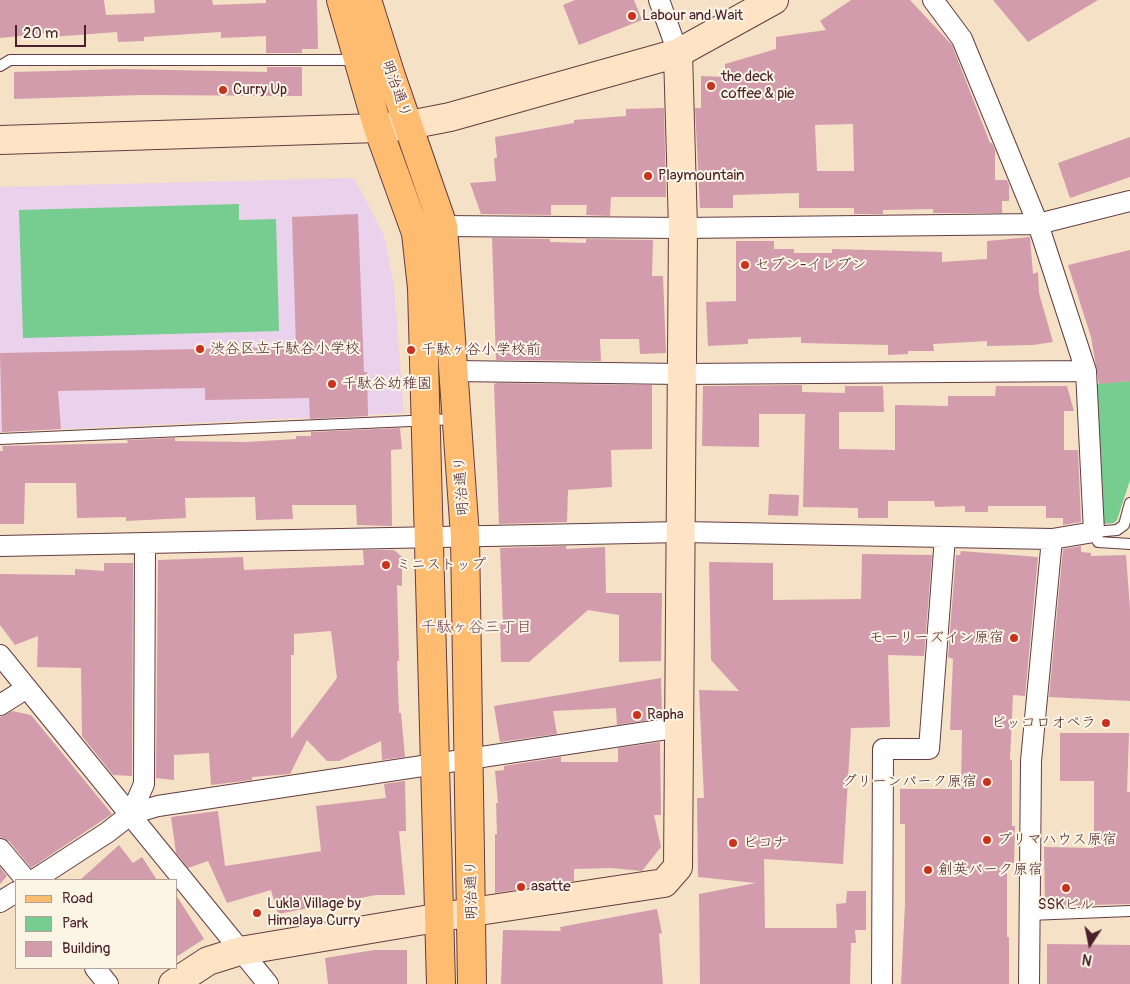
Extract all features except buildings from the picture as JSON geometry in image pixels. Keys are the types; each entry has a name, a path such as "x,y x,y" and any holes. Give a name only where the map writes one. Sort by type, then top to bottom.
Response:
{"main road":[{"name":"明治通り","path":"341,0 378,128 416,233 422,288 441,984"},
{"name":"明治通り","path":"367,0 443,226 455,370 465,536 472,984"}],"street":[{"path":"174,984 208,961 240,951 440,917 664,883 678,867 683,228 678,53 659,0"},
{"path":"0,140 378,128 409,125 450,117 678,53 774,0"},
{"path":"0,546 682,532 1052,539 1094,532 1086,371 1038,224 962,39 933,0"},
{"path":"443,226 683,228 1038,224 1130,201"},
{"path":"455,370 681,374 1086,371"},
{"path":"882,984 883,749 928,749 945,537"},
{"path":"1029,984 1031,761 1052,539"},
{"path":"131,814 144,784 145,544"},
{"path":"0,655 268,984"},
{"path":"0,705 27,688"},
{"path":"36,879 108,832 131,814 158,806 680,728"},
{"path":"0,849 25,879"},
{"path":"0,902 15,893"},
{"path":"96,969 108,984"}],"lane":[{"path":"0,66 10,60 358,60"},
{"path":"0,439 457,418"},
{"path":"1130,503 1124,525 1117,530 1094,532 1098,542 1130,544"},
{"path":"1029,915 1130,911"}],"shaded area":[{"name":"渋谷区立千駄谷小学校","path":"354,178 384,235 394,286 404,413 0,432 0,187"}],"green space":[{"path":"239,204 239,220 276,219 279,331 23,338 19,210"},
{"path":"1130,381 1130,480 1117,520 1114,523 1100,524 1094,384"}],"place":[{"name":"Labour and Wait","path":"632,16"},
{"name":"the deck coffee & pie","path":"711,86"},
{"name":"Curry Up","path":"223,90"},
{"name":"Playmountain","path":"648,176"},
{"name":"セブン-イレブン","path":"745,265"},
{"name":"渋谷区立千駄谷小学校","path":"200,349"},
{"name":"千駄ヶ谷小学校前","path":"411,350"},
{"name":"千駄谷幼稚園","path":"332,384"},
{"name":"ミニストップ","path":"386,565"},
{"name":"モーリーズイン原宿","path":"1014,638"},
{"name":"Rapha","path":"637,715"},
{"name":"ピッコロオペラ","path":"1106,723"},
{"name":"グリーンパーク原宿","path":"987,782"},
{"name":"プリマハウス原宿","path":"987,840"},
{"name":"ピコナ","path":"733,843"},
{"name":"創英パーク原宿","path":"928,870"},
{"name":"asatte","path":"521,887"},
{"name":"SSKビル","path":"1066,888"},
{"name":"Lukla Village by Himalaya Curry","path":"257,913"}],"district":[{"name":"千駄ヶ谷三丁目","path":"476,628"}]}
